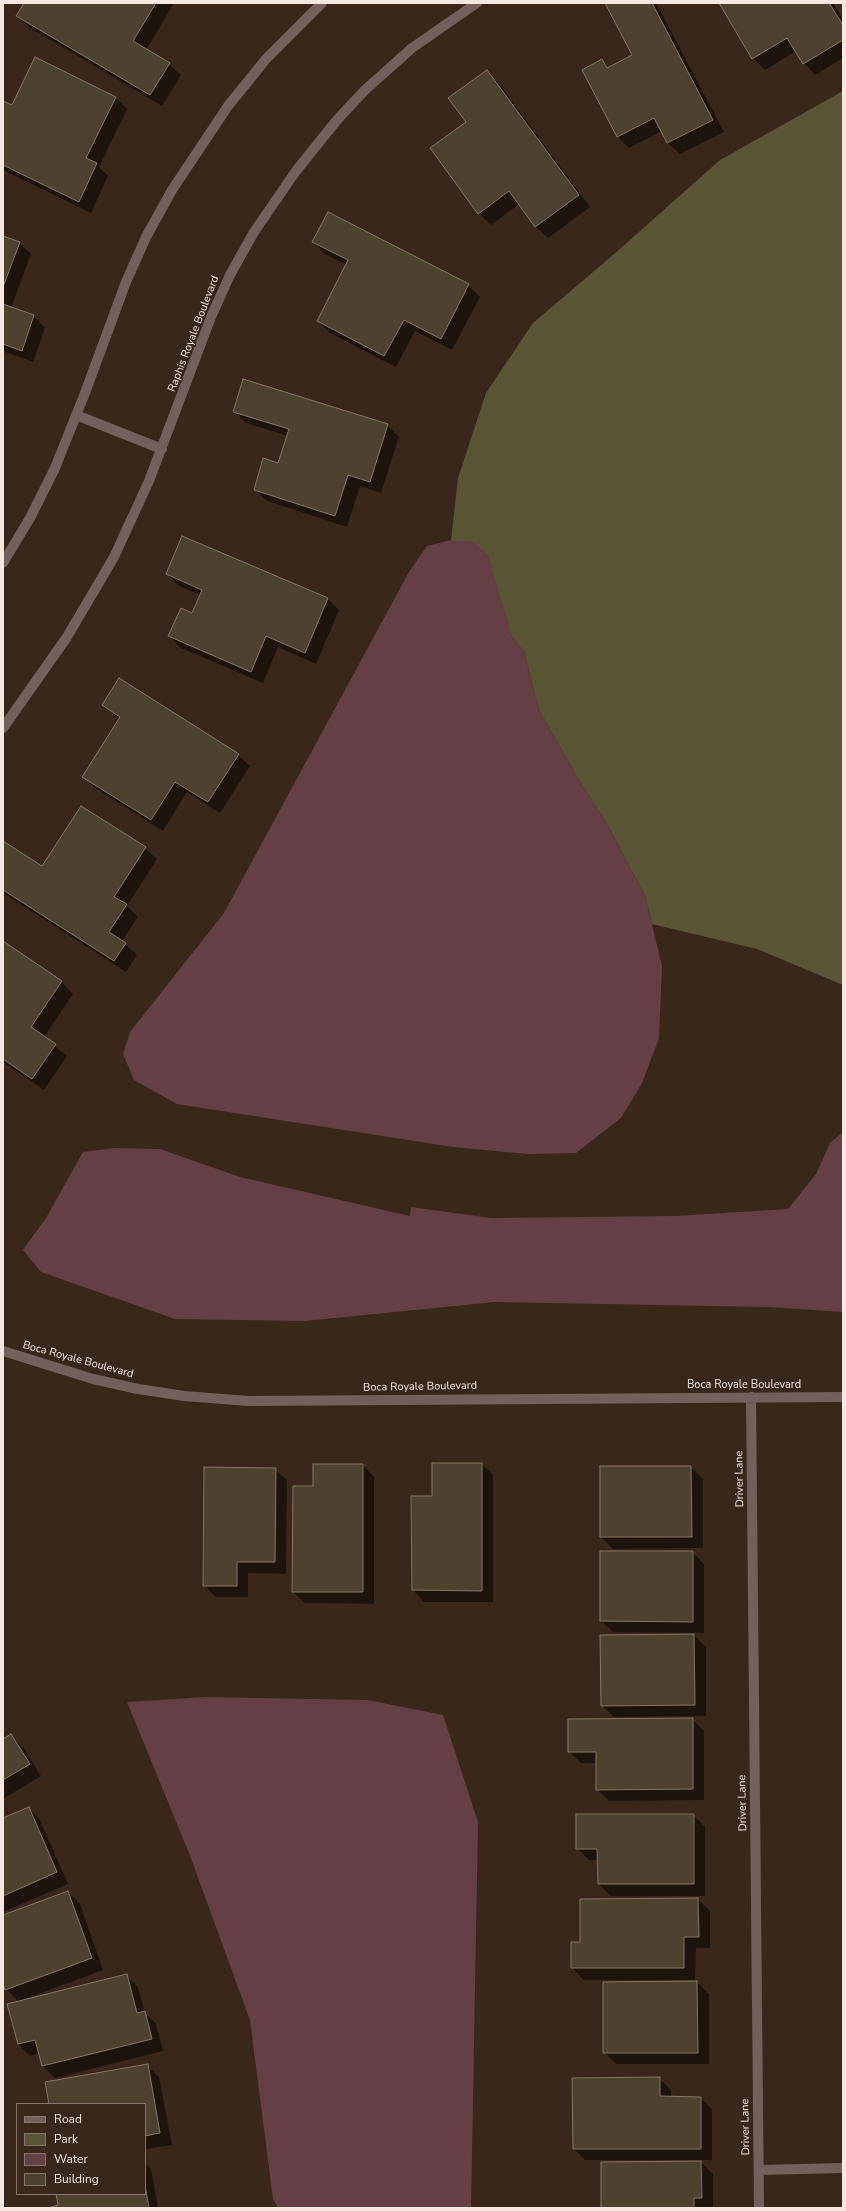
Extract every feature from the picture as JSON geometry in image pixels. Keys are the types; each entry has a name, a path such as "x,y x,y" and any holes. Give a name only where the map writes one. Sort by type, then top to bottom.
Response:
{"street":[{"path":"3,563 30,518 55,468 126,282 146,237 172,190 228,106 266,59 322,3"},
{"name":"Raphis Royale Boulevard","path":"3,728 67,637 114,557 162,449 211,317 230,275 254,232 296,171 337,120 387,70 412,48 477,3"},
{"path":"76,415 162,449"},
{"name":"Boca Royale Boulevard","path":"3,1351 86,1377 138,1389 184,1396 248,1401 843,1397"},
{"name":"Driver Lane","path":"751,1397 759,2208"},
{"path":"759,2170 843,2168"}],"green space":[{"path":"843,91 843,985 757,949 652,924 645,896 606,822 580,782 539,710 524,652 512,637 501,603 451,540 458,478 486,393 533,323 613,255 720,160"}],"water":[{"path":"451,540 473,542 488,555 512,637 524,652 539,710 580,782 606,822 645,896 662,966 659,1038 642,1083 621,1118 576,1153 528,1154 453,1147 177,1104 134,1080 123,1054 130,1032 224,913 409,572 427,546"},
{"path":"843,1132 843,1312 769,1307 495,1302 305,1321 175,1319 41,1272 23,1250 46,1218 83,1152 115,1148 160,1149 240,1177 410,1216 411,1207 491,1218 676,1216 788,1209 816,1174 830,1143"},
{"path":"205,1697 367,1700 443,1715 478,1822 471,2208 278,2208 273,2199 250,2020 189,1853 127,1702"}],"building":[{"path":"24,3 156,3 133,41 170,63 150,95 16,16"},
{"path":"605,3 652,3 713,120 667,143 654,118 617,137 582,70 602,59 607,68 632,55"},
{"path":"719,3 829,3 843,25 843,40 803,64 787,38 752,59"},
{"path":"35,57 116,97 86,158 97,163 79,202 3,165 3,101 12,105"},
{"path":"487,70 579,195 535,227 509,191 478,214 430,148 466,122 448,98"},
{"path":"328,212 469,284 441,339 404,320 384,356 317,321 348,260 312,242"},
{"path":"3,236 20,242 3,287"},
{"path":"3,304 34,315 22,351 3,344"},
{"path":"243,379 388,424 370,482 348,475 335,516 254,490 263,458 278,463 289,429 233,412"},
{"path":"182,536 328,598 305,653 266,636 251,672 168,636 181,608 192,613 202,590 166,574"},
{"path":"119,678 239,754 208,802 175,782 151,820 82,777 120,717 102,705"},
{"path":"81,806 146,847 114,897 127,904 109,932 126,943 114,961 3,890 3,841 42,866"},
{"path":"3,941 62,981 31,1027 56,1044 32,1079 3,1059"},
{"path":"432,1463 482,1463 482,1591 412,1590 411,1496 432,1496"},
{"path":"313,1464 363,1464 363,1592 292,1592 293,1486 313,1486"},
{"path":"600,1466 691,1466 692,1537 600,1537"},
{"path":"204,1467 276,1468 275,1562 237,1562 237,1586 203,1586"},
{"path":"600,1551 693,1551 693,1622 600,1621"},
{"path":"694,1634 695,1705 601,1706 600,1635"},
{"path":"693,1718 693,1789 596,1790 596,1752 568,1752 568,1719"},
{"path":"11,1734 30,1764 3,1780 3,1739"},
{"path":"29,1807 57,1872 3,1896 3,1818"},
{"path":"576,1814 694,1814 694,1884 598,1884 597,1849 576,1849"},
{"path":"68,1891 92,1958 5,1990 3,1984 3,1915"},
{"path":"698,1898 699,1937 684,1937 684,1968 571,1968 571,1942 580,1942 580,1899"},
{"path":"127,1974 137,2013 145,2011 152,2039 42,2066 35,2040 18,2044 7,2004"},
{"path":"697,1981 698,2053 603,2053 603,1982"},
{"path":"148,2064 160,2133 146,2136 146,2103 49,2103 45,2082"},
{"path":"660,2077 660,2096 701,2097 701,2149 573,2149 572,2078"},
{"path":"701,2161 702,2198 694,2198 694,2208 601,2208 601,2162"},
{"path":"146,2191 149,2208 48,2208 58,2205 56,2195 146,2195"}]}
